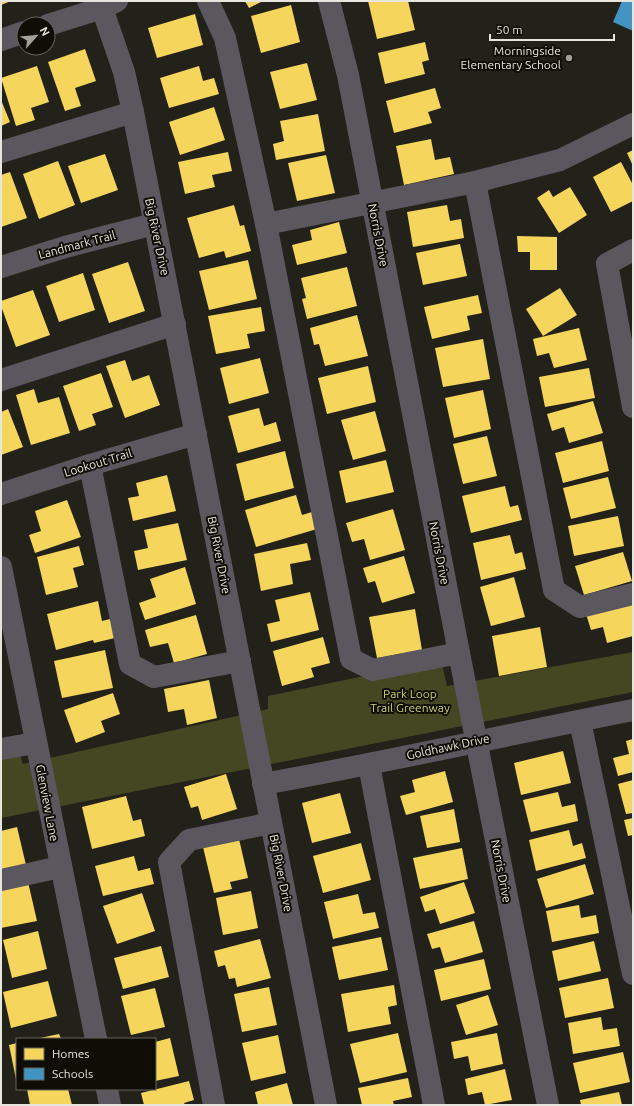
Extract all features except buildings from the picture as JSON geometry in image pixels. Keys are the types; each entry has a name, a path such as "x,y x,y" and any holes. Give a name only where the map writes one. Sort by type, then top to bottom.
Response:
{"street":[{"path":"208,1 225,38 266,224 351,659 373,670 459,653"},
{"name":"Norris Drive","path":"329,1 348,75 476,741 548,1105"},
{"path":"56,22 110,4"},
{"name":"Big River Drive","path":"110,4 175,324 326,1105"},
{"path":"1,40 16,35"},
{"path":"1,152 133,112"},
{"path":"266,224 372,201 476,182 560,160 633,124"},
{"path":"476,182 554,590 580,606 633,594"},
{"name":"Landmark Trail","path":"1,267 66,247 154,224"},
{"path":"633,250 607,264 633,407"},
{"path":"1,380 175,324"},
{"name":"Lookout Trail","path":"1,494 90,465 196,434"},
{"path":"90,465 130,664 154,677 240,661"},
{"name":"Glenview Lane","path":"1,567 35,743 96,1038"},
{"name":"Goldhawk Drive","path":"263,784 369,765 476,741 633,710"},
{"path":"580,720 633,974"},
{"path":"1,749 35,743"},
{"path":"369,765 434,1105"},
{"path":"214,1105 169,862 188,840 271,823"},
{"path":"1,880 60,867"},
{"path":"107,1090 110,1105"}],"green space":[{"name":"Park Loop Trail Greenway","path":"633,652 633,692 1,818 1,756 19,752 23,764 268,709 268,696 441,660 447,686"}],"place":[{"name":"Morningside Elementary School","path":"569,58"}]}
